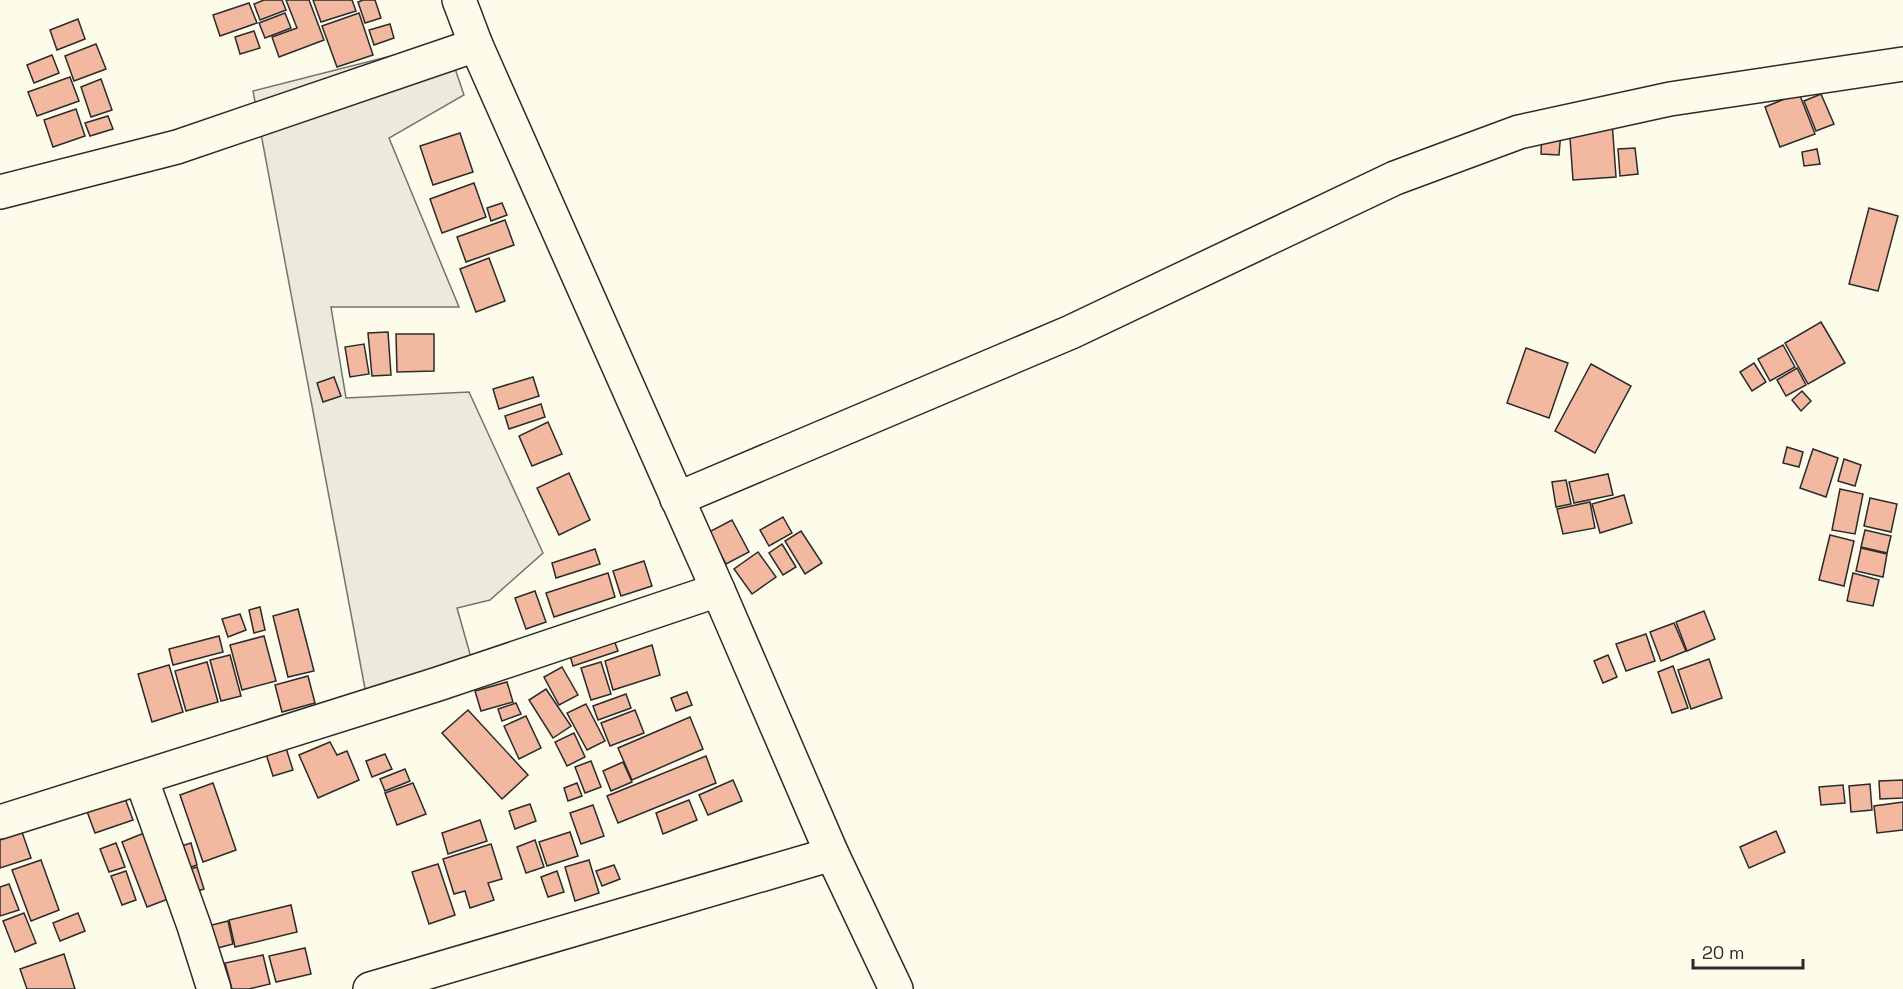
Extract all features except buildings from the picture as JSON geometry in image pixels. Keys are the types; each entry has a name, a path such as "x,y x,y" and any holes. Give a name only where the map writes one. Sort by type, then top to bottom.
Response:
{"street":[{"path":"459,0 476,45 718,590 832,854 896,989"},
{"path":"0,192 177,147 476,45"},
{"path":"677,499 1071,332 1395,177 1519,132 1670,99 1903,64"},
{"path":"0,822 438,684 718,590"},
{"path":"141,778 214,989"},
{"path":"370,989 832,854"}],"shaded area":[{"path":"446,42 464,95 389,138 459,307 331,307 346,398 469,392 543,553 490,600 457,608 474,668 366,694 253,91"}]}
